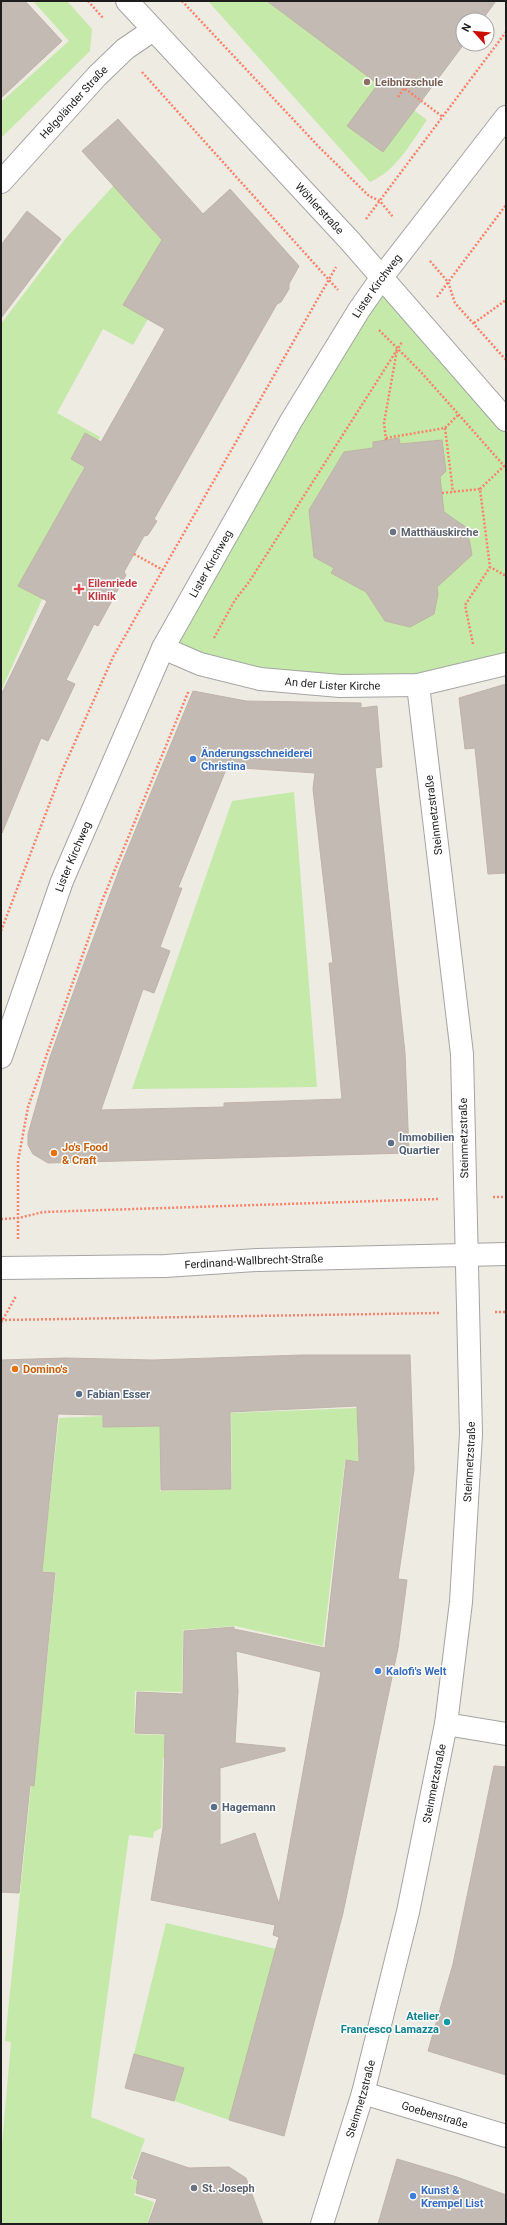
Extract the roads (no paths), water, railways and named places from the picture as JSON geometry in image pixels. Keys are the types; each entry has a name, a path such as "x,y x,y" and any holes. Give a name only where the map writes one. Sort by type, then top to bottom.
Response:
{"street":[{"name":"Wöhlerstraße","path":"127,1 382,277 506,420"},
{"name":"Helgoländer Straße","path":"1,182 97,76 125,49 153,30"},
{"name":"Lister Kirchweg","path":"1,1056 62,881 163,648 291,421 359,310 382,277 506,117"},
{"name":"An der Lister Kirche","path":"163,648 200,664 272,680 340,686 418,685 506,664"},
{"name":"Steinmetzstraße","path":"322,2224 363,2093 408,1912 446,1724 461,1602 470,1434 466,1312 462,1054 418,685"},
{"name":"Ferdinand-Wallbrecht-Straße","path":"1,1268 165,1266 257,1260 506,1254"},
{"path":"446,1724 506,1734"},
{"name":"Goebenstraße","path":"363,2093 506,2136"}],"place":[{"name":"Leibnizschule","path":"367,82"},
{"name":"Matthäuskirche","path":"393,532"},
{"name":"Eilenriede Klinik","path":"79,589"},
{"name":"Änderungsschneiderei Christina","path":"193,759"},
{"name":"Immobilien Quartier","path":"391,1143"},
{"name":"Jo's Food & Craft","path":"54,1153"},
{"name":"Domino's","path":"15,1369"},
{"name":"Fabian Esser","path":"79,1394"},
{"name":"Kalofi's Welt","path":"378,1671"},
{"name":"Hagemann","path":"214,1807"},
{"name":"Atelier Francesco Lamazza","path":"447,2022"},
{"name":"St. Joseph","path":"194,2188"},
{"name":"Kunst & Krempel List","path":"413,2196"}]}
